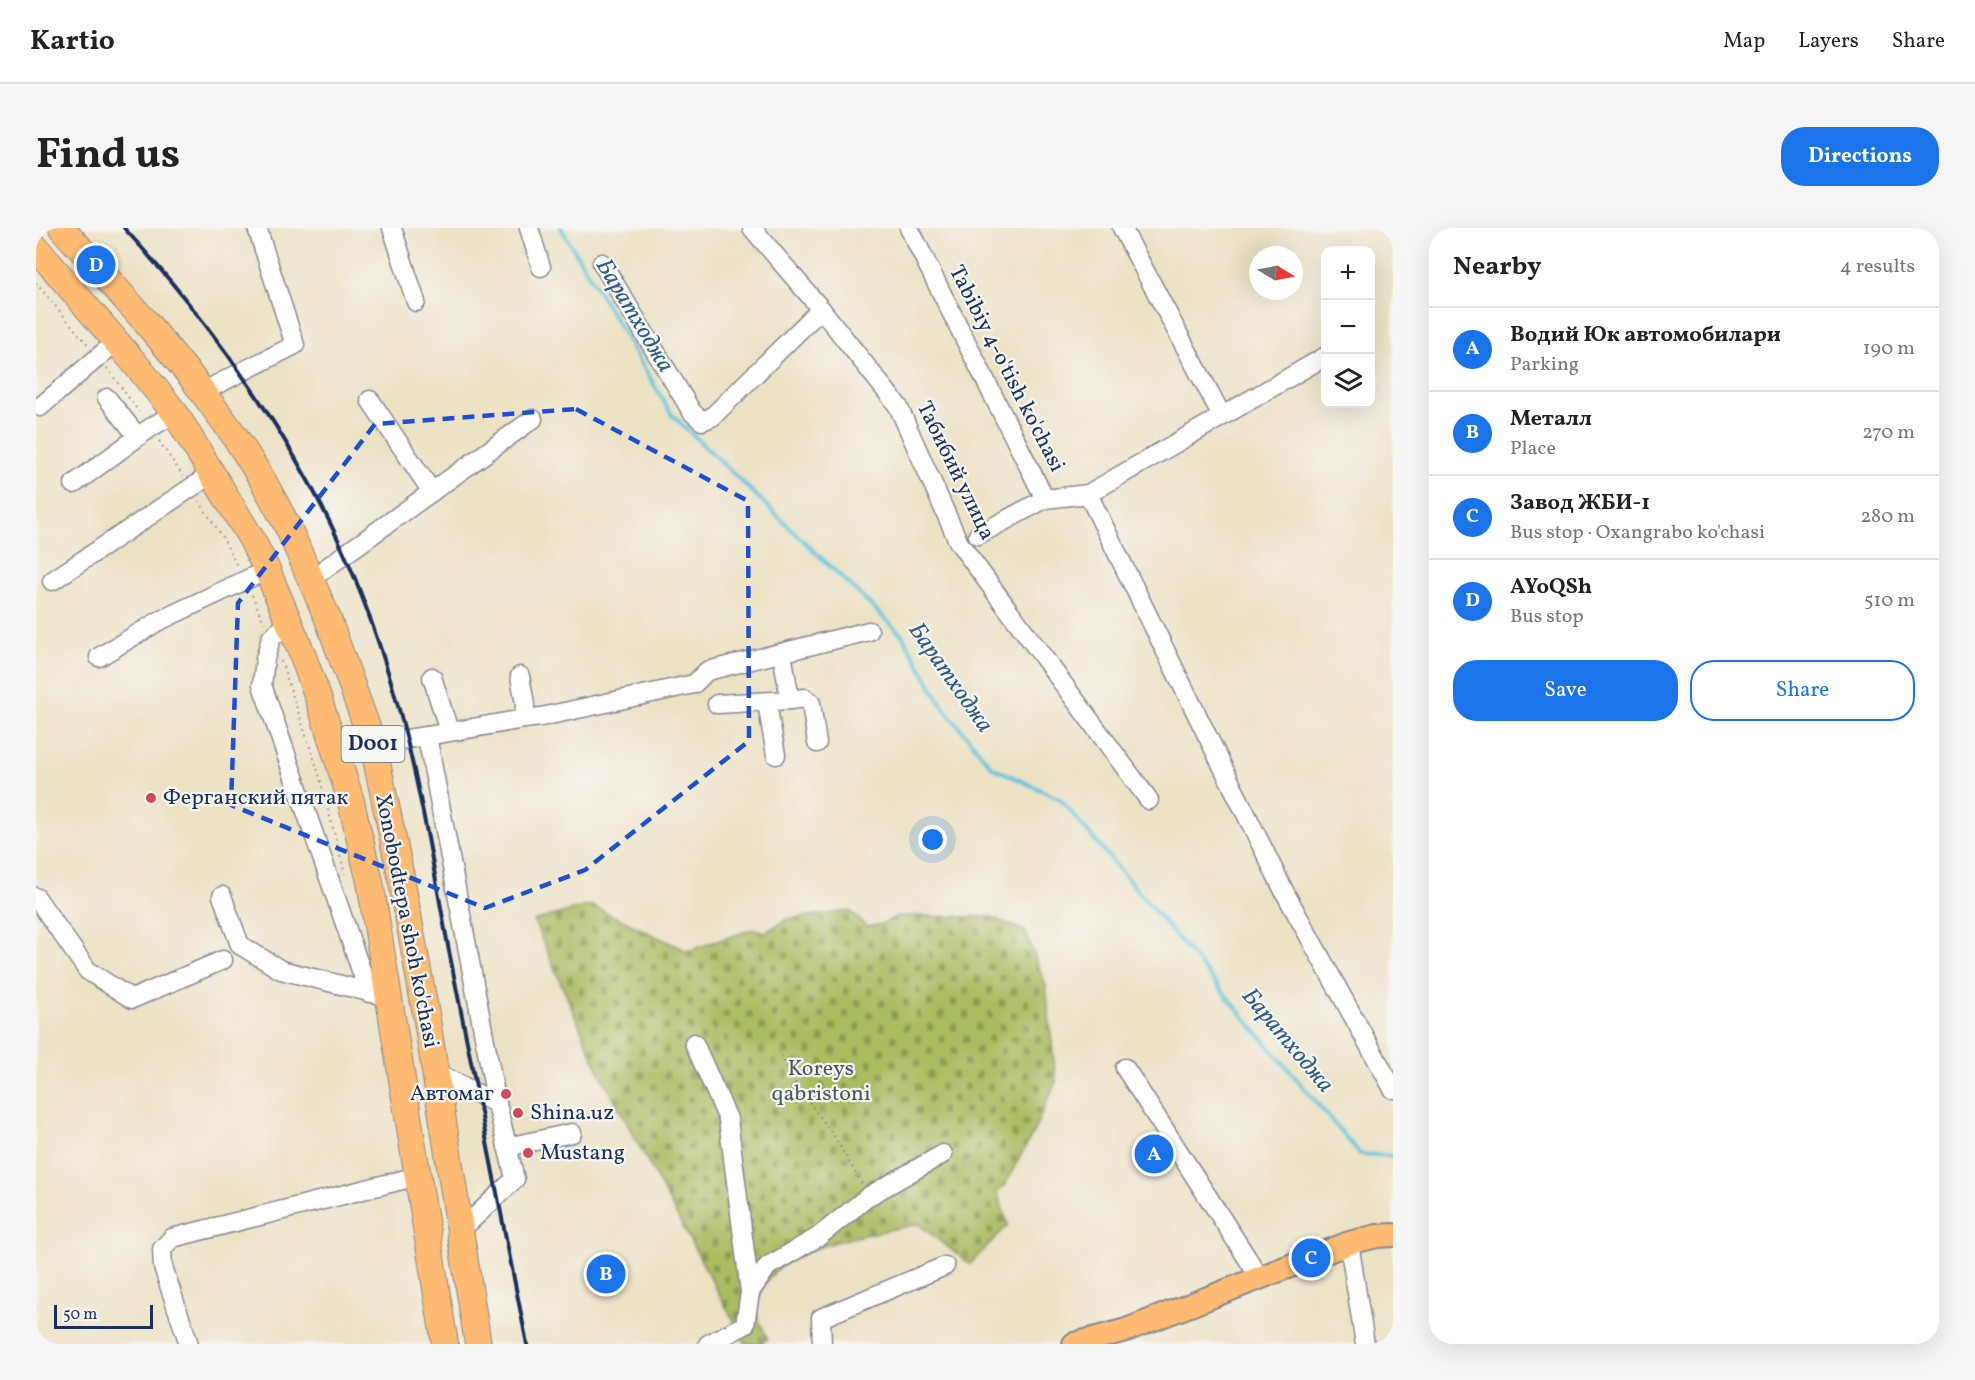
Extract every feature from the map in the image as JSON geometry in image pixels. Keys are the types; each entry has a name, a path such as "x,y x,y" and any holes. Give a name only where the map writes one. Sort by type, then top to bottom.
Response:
{"highway":[{"name":"Xonobodtepa shoh ko'chasi","path":"62,228 198,386 234,435 262,479 312,578 373,744 401,877 478,1344"},
{"name":"Xonobodtepa shoh ko'chasi","path":"36,248 107,349 171,408 213,473 251,537 256,575 280,630 321,703 350,798 370,882 379,994 418,1176 445,1344"},
{"path":"171,408 198,386"},
{"path":"350,798 382,789"}],"main road":[{"path":"1074,1344 1125,1337 1260,1278 1349,1243 1377,1236 1393,1235"}],"street":[{"path":"198,386 295,345 257,228"},
{"path":"392,228 416,302"},
{"path":"529,228 541,267"},
{"name":"Табибий улица","path":"752,228 821,309 898,406 959,543 1149,800"},
{"name":"Tabibiy 4-o'tish ko'chasi","path":"909,228 1045,499"},
{"path":"1122,228 1222,416"},
{"path":"602,263 692,412 702,421 712,417 821,309"},
{"path":"40,407 107,349"},
{"path":"978,535 1045,499 1088,494 1321,359"},
{"path":"106,398 144,433"},
{"path":"370,400 432,492"},
{"path":"74,484 144,433 171,408"},
{"path":"312,578 533,419"},
{"path":"52,581 213,473"},
{"path":"1088,494 1284,891 1393,1089"},
{"path":"99,657 159,621 256,575"},
{"path":"280,630 265,660 262,685 379,994"},
{"path":"373,744 541,717 694,684 707,671 869,631"},
{"path":"782,652 790,700"},
{"path":"520,676 525,704 524,719"},
{"path":"432,677 449,731"},
{"path":"717,704 767,703 805,698 811,703 817,743"},
{"path":"767,703 776,755"},
{"path":"427,736 497,1104 515,1179 460,1231"},
{"path":"222,896 240,945 280,970 379,994"},
{"path":"36,897 88,970 132,999 223,960"},
{"path":"694,1043 728,1119 750,1292 745,1326 708,1344"},
{"path":"1125,1068 1260,1278"},
{"path":"434,1071 497,1104"},
{"path":"507,1147 572,1133"},
{"path":"750,1292 768,1266 818,1237 869,1196 943,1154"},
{"path":"189,1344 163,1267 162,1250 172,1238 418,1176"},
{"path":"1349,1243 1365,1344"},
{"path":"822,1344 821,1318 945,1266"}],"path":[{"path":"36,283 107,349 144,433 191,488 223,538 256,575 280,630 283,667 318,771 346,876"},
{"path":"781,1056 791,1077 834,1136 869,1196"}],"highlighted area":[{"path":"576,409 748,501 749,741 585,870 485,908 231,805 238,603 375,424"}],"green space":[{"name":"Koreys qabristoni","path":"590,905 687,951 753,929 766,932 787,919 850,911 867,927 882,924 897,916 991,917 1025,931 1046,986 1056,1082 1033,1133 1004,1186 997,1192 1008,1225 970,1264 918,1224 836,1242 795,1258 766,1282 761,1292 755,1312 768,1339 759,1344 746,1344 600,1073 534,921"}],"waterway":[{"name":"Баратходжа","path":"561,228 672,415 903,636 943,707 992,767 1060,799 1360,1154 1393,1156"}],"railway":[{"path":"124,228 192,307 255,394 311,486 335,533 368,614 408,742 527,1344"}],"place":[{"name":"AYoQSh","path":"96,265"},
{"name":"Ферганский пятак","path":"151,798"},
{"name":"Автомаг","path":"506,1094"},
{"name":"Shina.uz","path":"518,1113"},
{"name":"Mustang","path":"528,1153"},
{"name":"Водий Юк автомобилари","path":"1154,1154"},
{"name":"Завод ЖБИ-1","path":"1311,1258"},
{"name":"Металл","path":"606,1274"}]}
